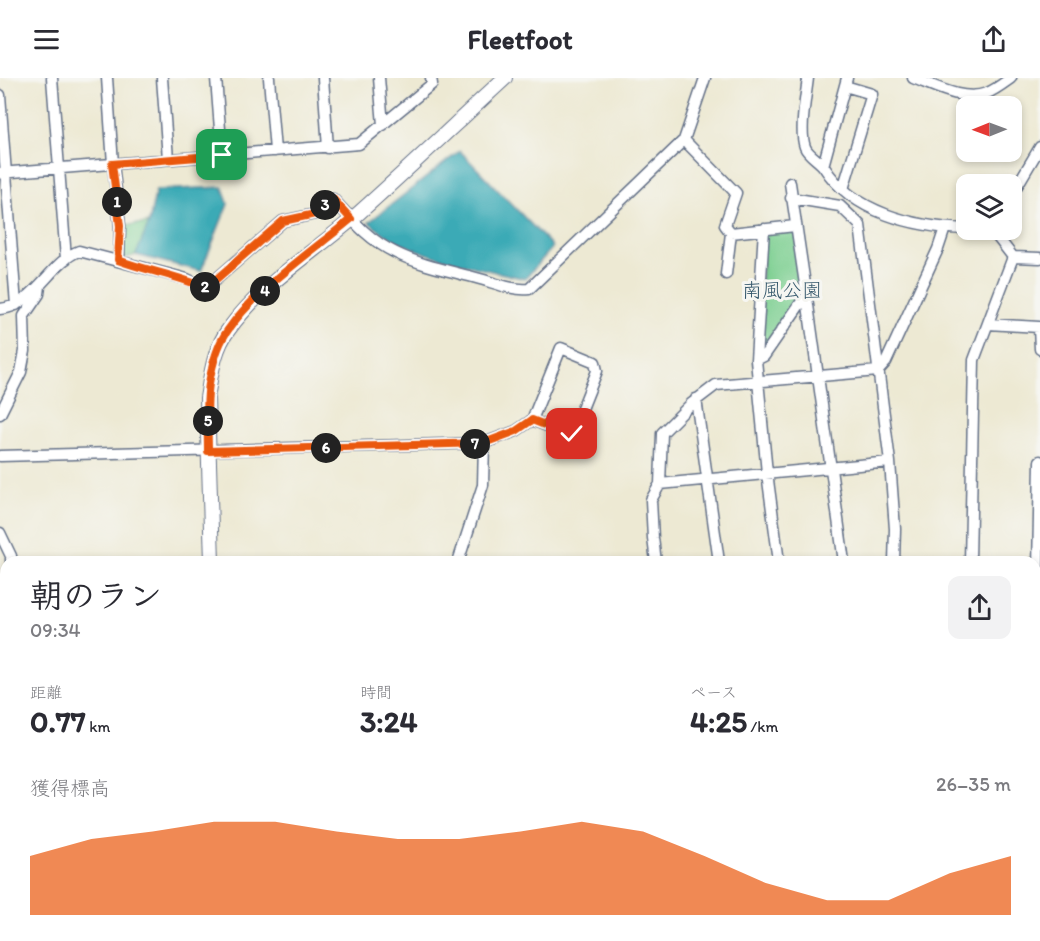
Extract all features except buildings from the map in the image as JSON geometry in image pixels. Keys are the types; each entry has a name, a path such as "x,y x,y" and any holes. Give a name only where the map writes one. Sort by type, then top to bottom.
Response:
{"street":[{"path":"52,78 66,259"},
{"path":"107,78 112,164 120,226 118,260"},
{"path":"162,78 168,159"},
{"path":"216,78 222,155"},
{"path":"269,78 275,151"},
{"path":"323,78 328,148"},
{"path":"379,78 383,125"},
{"path":"3,173 359,144 432,84 431,78"},
{"path":"212,556 207,398 217,353 228,330 267,289 351,219 505,78"},
{"path":"0,309 10,309 16,305 40,286 66,259 80,251 187,279 206,288 283,221 315,214 333,199 362,230 396,253 496,283 522,290 529,289 684,140 705,78"},
{"path":"808,78 803,132 805,149 823,166 827,174 843,189 882,214 956,229"},
{"path":"913,78 948,91 976,96 989,93 1011,78"},
{"path":"946,78 948,91"},
{"path":"823,166 846,82 872,94 843,189"},
{"path":"0,95 3,173 16,305"},
{"path":"684,140 736,193 725,225 731,233 726,274"},
{"path":"1022,177 1040,147"},
{"path":"790,183 843,556"},
{"path":"791,198 840,206 860,225 890,462 895,529 894,556"},
{"path":"731,233 795,226"},
{"path":"655,556 651,500 660,484 662,433 696,399 716,385 878,370 890,352 938,249 945,228"},
{"path":"764,229 756,360 767,474 778,556"},
{"path":"1000,240 1013,257"},
{"path":"1013,257 1040,258"},
{"path":"970,556 975,360 1013,257"},
{"path":"0,414 21,372 25,351 24,316 39,294 40,286"},
{"path":"756,360 764,356 802,301 807,298"},
{"path":"988,324 1039,327 1040,349"},
{"path":"0,456 484,443 516,431 532,420 561,348 595,362 597,371 572,434 532,420"},
{"path":"696,399 718,556"},
{"path":"460,556 483,485 484,443"},
{"path":"1038,556 1040,461"},
{"path":"660,484 890,462"},
{"path":"0,533 11,556"}],"green space":[{"path":"149,223 136,255 119,260 120,226"},
{"name":"南風公園","path":"795,226 807,298 756,360 764,229"}],"water":[{"path":"460,151 551,245 552,248 525,279 421,251 401,243 369,222"},
{"path":"223,187 228,204 201,271 136,255 149,223 156,190"}],"route":[{"path":"222,155 112,164 120,226 118,260 187,279 206,288 283,221 315,214 333,199 351,219 267,289 228,330 217,353 207,398 208,451 484,443 516,431 532,420 572,434"}]}
